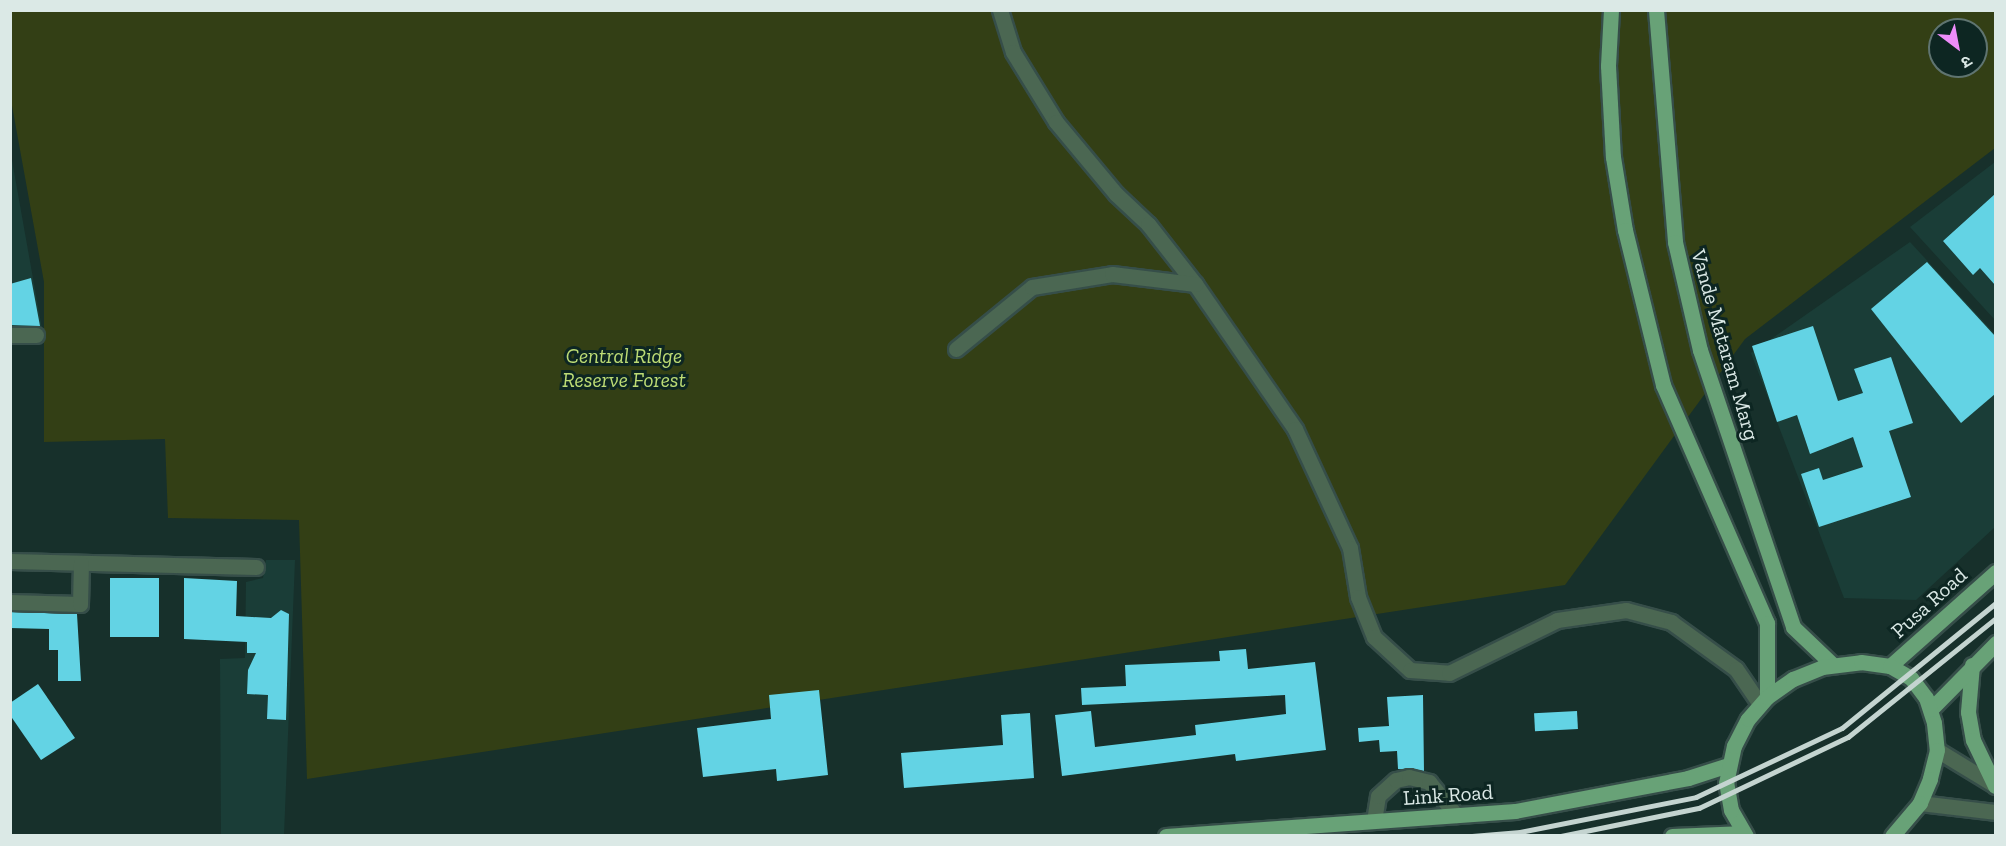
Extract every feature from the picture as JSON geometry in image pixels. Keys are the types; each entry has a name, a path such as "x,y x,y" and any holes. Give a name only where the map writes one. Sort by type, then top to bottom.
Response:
{"main road":[{"path":"1611,10 1608,66 1613,157 1625,230 1663,385 1767,623 1764,700"},
{"name":"Vande Mataram Marg","path":"1656,10 1675,242 1700,350 1793,627 1833,665"},
{"name":"Pusa Road","path":"1890,666 1995,572"},
{"path":"1931,709 1995,643"},
{"path":"1672,836 1745,834 1728,801 1728,765 1738,737 1764,700 1803,674 1833,665 1890,666 1914,681 1931,709 1937,750 1920,803 1892,836"},
{"path":"1972,665 1968,712 1973,740 1995,786"},
{"name":"Link Road","path":"1166,836 1515,811 1688,778 1728,765"}],"street":[{"path":"1000,10 1013,52 1056,122 1109,186 1148,224 1195,284 1295,429 1350,548 1358,597 1374,637 1410,670 1449,673 1557,620 1626,610 1671,622 1736,669 1764,700"},
{"path":"956,349 1032,287 1112,274 1195,284"},
{"path":"10,335 36,335"},
{"path":"10,561 256,567"},
{"path":"10,602 80,604 81,563"},
{"path":"1937,750 1995,786"},
{"path":"1374,821 1382,791 1396,780 1409,777 1433,786 1456,815"},
{"path":"1920,803 1991,811"}],"shaded area":[{"path":"10,149 42,329 35,342 11,341"},
{"path":"1995,162 1995,320 1910,227"},
{"path":"1910,242 1995,334 1995,527 1916,600 1844,598 1751,353"},
{"path":"266,560 295,560 284,835 221,835 220,659 245,658 246,582 263,578"}],"green space":[{"name":"Central Ridge Reserve Forest","path":"10,11 1995,11 1995,148 1745,339 1565,585 307,779 299,520 168,518 165,439 44,442 44,282 11,100"}],"building":[{"path":"1995,194 1995,285 1980,268 1973,275 1943,241"},
{"path":"1927,262 1995,336 1995,394 1961,423 1871,309"},
{"path":"31,278 40,326 10,325 10,284"},
{"path":"1813,326 1838,401 1863,393 1854,369 1891,357 1913,423 1889,431 1911,497 1819,527 1801,474 1819,468 1823,480 1863,467 1853,437 1810,454 1797,415 1777,422 1752,346"},
{"path":"110,578 159,578 159,637 110,637"},
{"path":"184,578 237,581 236,616 271,618 281,610 289,614 286,720 267,719 268,695 247,694 248,670 256,653 247,653 247,642 184,639"},
{"path":"10,612 77,614 81,681 58,681 58,650 49,650 49,629 10,628"},
{"path":"1246,649 1248,669 1315,662 1326,750 1236,761 1235,754 1062,776 1055,715 1091,711 1095,747 1196,735 1195,725 1286,714 1285,695 1082,705 1081,688 1126,686 1125,665 1220,661 1219,651"},
{"path":"38,684 75,738 41,760 10,715 10,703"},
{"path":"819,690 828,775 777,781 776,769 703,777 697,728 771,719 769,695"},
{"path":"1423,695 1424,771 1398,769 1397,751 1380,752 1379,740 1359,742 1358,728 1389,726 1387,697"},
{"path":"1577,711 1578,729 1535,731 1534,713"},
{"path":"1030,713 1034,778 904,788 901,753 1003,745 1001,715"}],"railway":[{"path":"1472,836 1520,832 1696,797 1842,728 1996,603"},
{"path":"1561,836 1699,808 1848,737 1996,618"}]}
